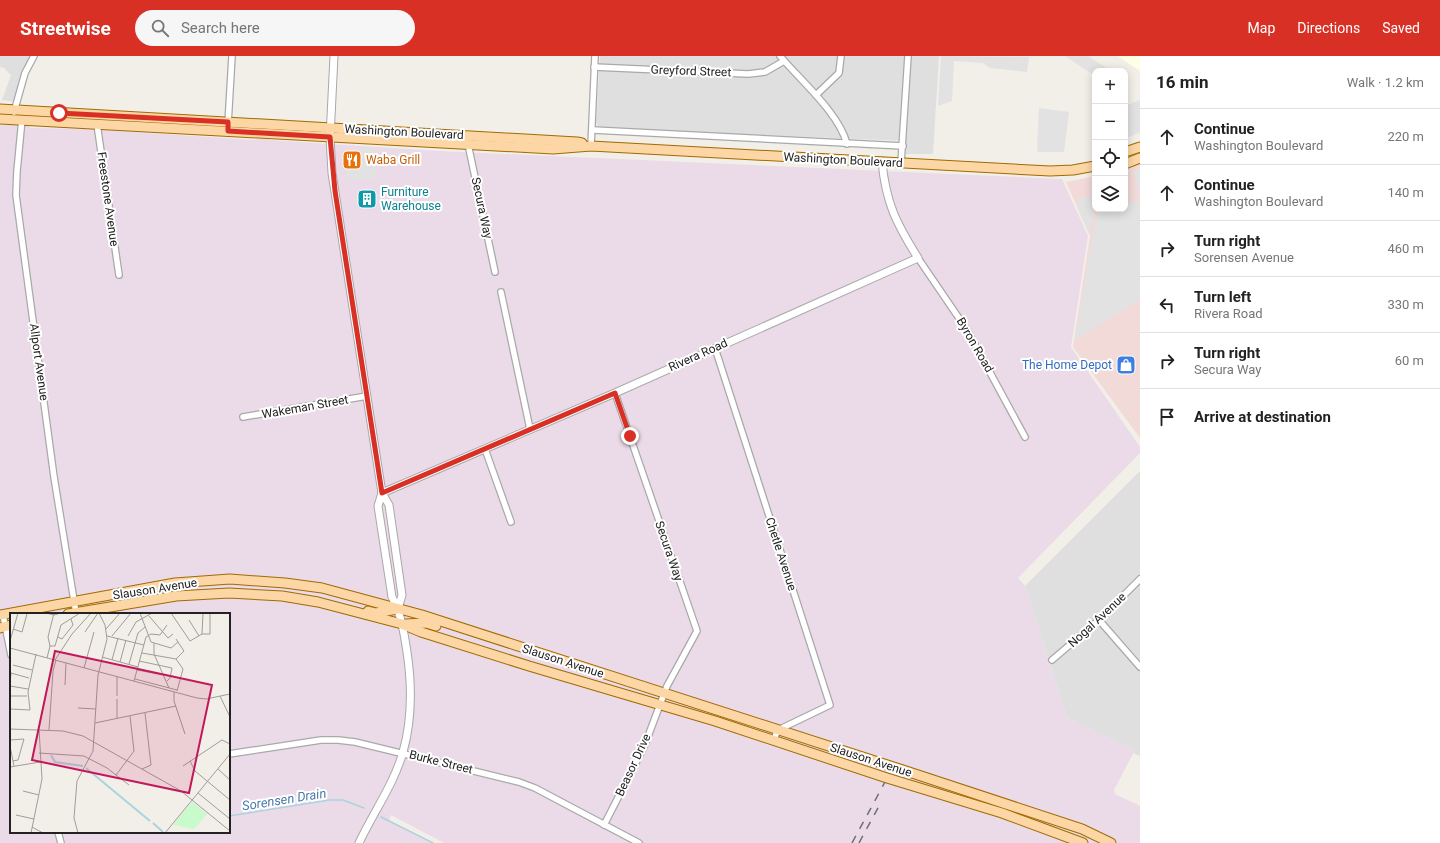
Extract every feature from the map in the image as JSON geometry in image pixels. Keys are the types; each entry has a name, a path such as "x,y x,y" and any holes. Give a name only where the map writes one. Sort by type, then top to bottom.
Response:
{"main road":[{"name":"Washington Boulevard","path":"0,109 97,124 228,126"},
{"name":"Washington Boulevard","path":"0,119 12,119 20,113 331,132 577,142 591,146"},
{"name":"Washington Boulevard","path":"331,132 468,144 553,149 591,146 1050,171 1073,170 1092,167"},
{"path":"1128,151 1140,146"},
{"path":"1128,163 1140,158"},
{"name":"Slauson Avenue","path":"13,613 74,603 175,583 230,579 285,583 322,588 398,609 959,788 1082,829 1111,843"},
{"name":"Slauson Avenue","path":"72,613 176,596 229,593 282,596 326,604 402,624 421,632 476,650 659,704 1002,813 1083,843"},
{"path":"326,604 335,602 376,613 398,609"},
{"path":"402,624 426,623 460,632 464,630"},
{"path":"954,799 959,788"},
{"path":"1002,813 1007,804"}],"street":[{"name":"Allport Avenue","path":"34,56 25,73 20,113 16,195 54,476 74,603 72,613"},
{"path":"228,126 232,56"},
{"path":"334,56 331,132 332,173 382,493 389,505 402,595 398,609"},
{"path":"591,146 593,130 595,56"},
{"path":"816,95 839,74 841,56"},
{"path":"901,163 908,56"},
{"path":"782,58 816,95 844,134 847,144"},
{"name":"Greyford Street","path":"594,68 748,74 765,72 782,58"},
{"name":"Freestone Avenue","path":"97,124 119,275"},
{"name":"Washington Boulevard","path":"593,130 903,146"},
{"name":"Secura Way","path":"468,144 495,272"},
{"path":"882,162 883,177 891,210 898,226 918,258"},
{"name":"Rivera Road","path":"382,493 485,450 918,258"},
{"name":"Byron Road","path":"918,258 967,330 1025,437"},
{"path":"501,292 530,429"},
{"name":"Chetle Avenue","path":"715,348 830,705 778,730"},
{"name":"Secura Way","path":"615,393 697,631 662,694 659,704"},
{"name":"Wakeman Street","path":"243,417 367,396"},
{"path":"485,450 511,522"},
{"path":"359,843 391,783 403,753 409,724 409,666 402,624 398,609 392,596 378,506 382,493"},
{"name":"Nogal Avenue","path":"1052,660 1100,620 1140,579"},
{"path":"1,615 10,650"},
{"path":"1100,620 1140,667"},
{"name":"Beasor Drive","path":"604,825 644,747 659,704"},
{"path":"773,741 778,730"},
{"name":"Burke Street","path":"230,754 321,740 355,742 519,782 535,788 639,843"},
{"path":"58,833 61,843"}],"shaded area":[{"path":"0,56 32,56 16,102 2,100 11,75 4,68 0,67"},
{"path":"600,56 939,56 933,154 905,154 906,141 599,128 596,123"},
{"path":"941,56 1029,57 1027,72 990,68 983,63 954,61 952,101 938,106"},
{"path":"1065,56 1088,56 1106,68 1092,68 1092,74"},
{"path":"1118,56 1140,56 1140,71"},
{"path":"1140,100 1140,132 1128,138 1128,105"},
{"path":"1039,108 1069,112 1064,152 1037,152"},
{"path":"22,120 31,128 90,129 254,140 271,133 270,140 439,151 1062,179 1088,236 1071,347 1140,447 1140,453 1018,578 1025,586 1067,718 1135,750 1114,790 1115,794 1140,806 1140,843 444,843 391,815 389,821 431,843 0,843 0,125 7,125"},
{"path":"361,148 373,148 377,174 372,180 347,179 345,170 362,166"},
{"path":"1140,162 1140,438 1073,347 1090,236 1066,182 1092,177 1092,212 1128,212 1128,167"},
{"path":"1140,168 1140,199 1134,171"},
{"path":"1092,196 1092,212 1094,212 1089,233 1078,209 1078,199"},
{"path":"1140,201 1140,300 1075,340 1096,216 1101,212 1128,212 1128,203"},
{"path":"1140,471 1140,756 1133,753 1134,750 1067,718 1025,586"}],"waterway":[{"name":"Sorensen Drain","path":"230,816 329,800 343,800 364,808"},
{"name":"Sorensen Drain","path":"381,817 433,843"}],"railway":[{"path":"852,843 885,782"},
{"path":"859,843 879,806"}],"place":[{"name":"Waba Grill","path":"352,160"},
{"name":"Furniture Warehouse","path":"367,199"},
{"name":"The Home Depot","path":"1126,365"}],"route":[{"path":"59,113 228,122 228,131 330,137 332,173 382,493 615,393 630,436"}]}
